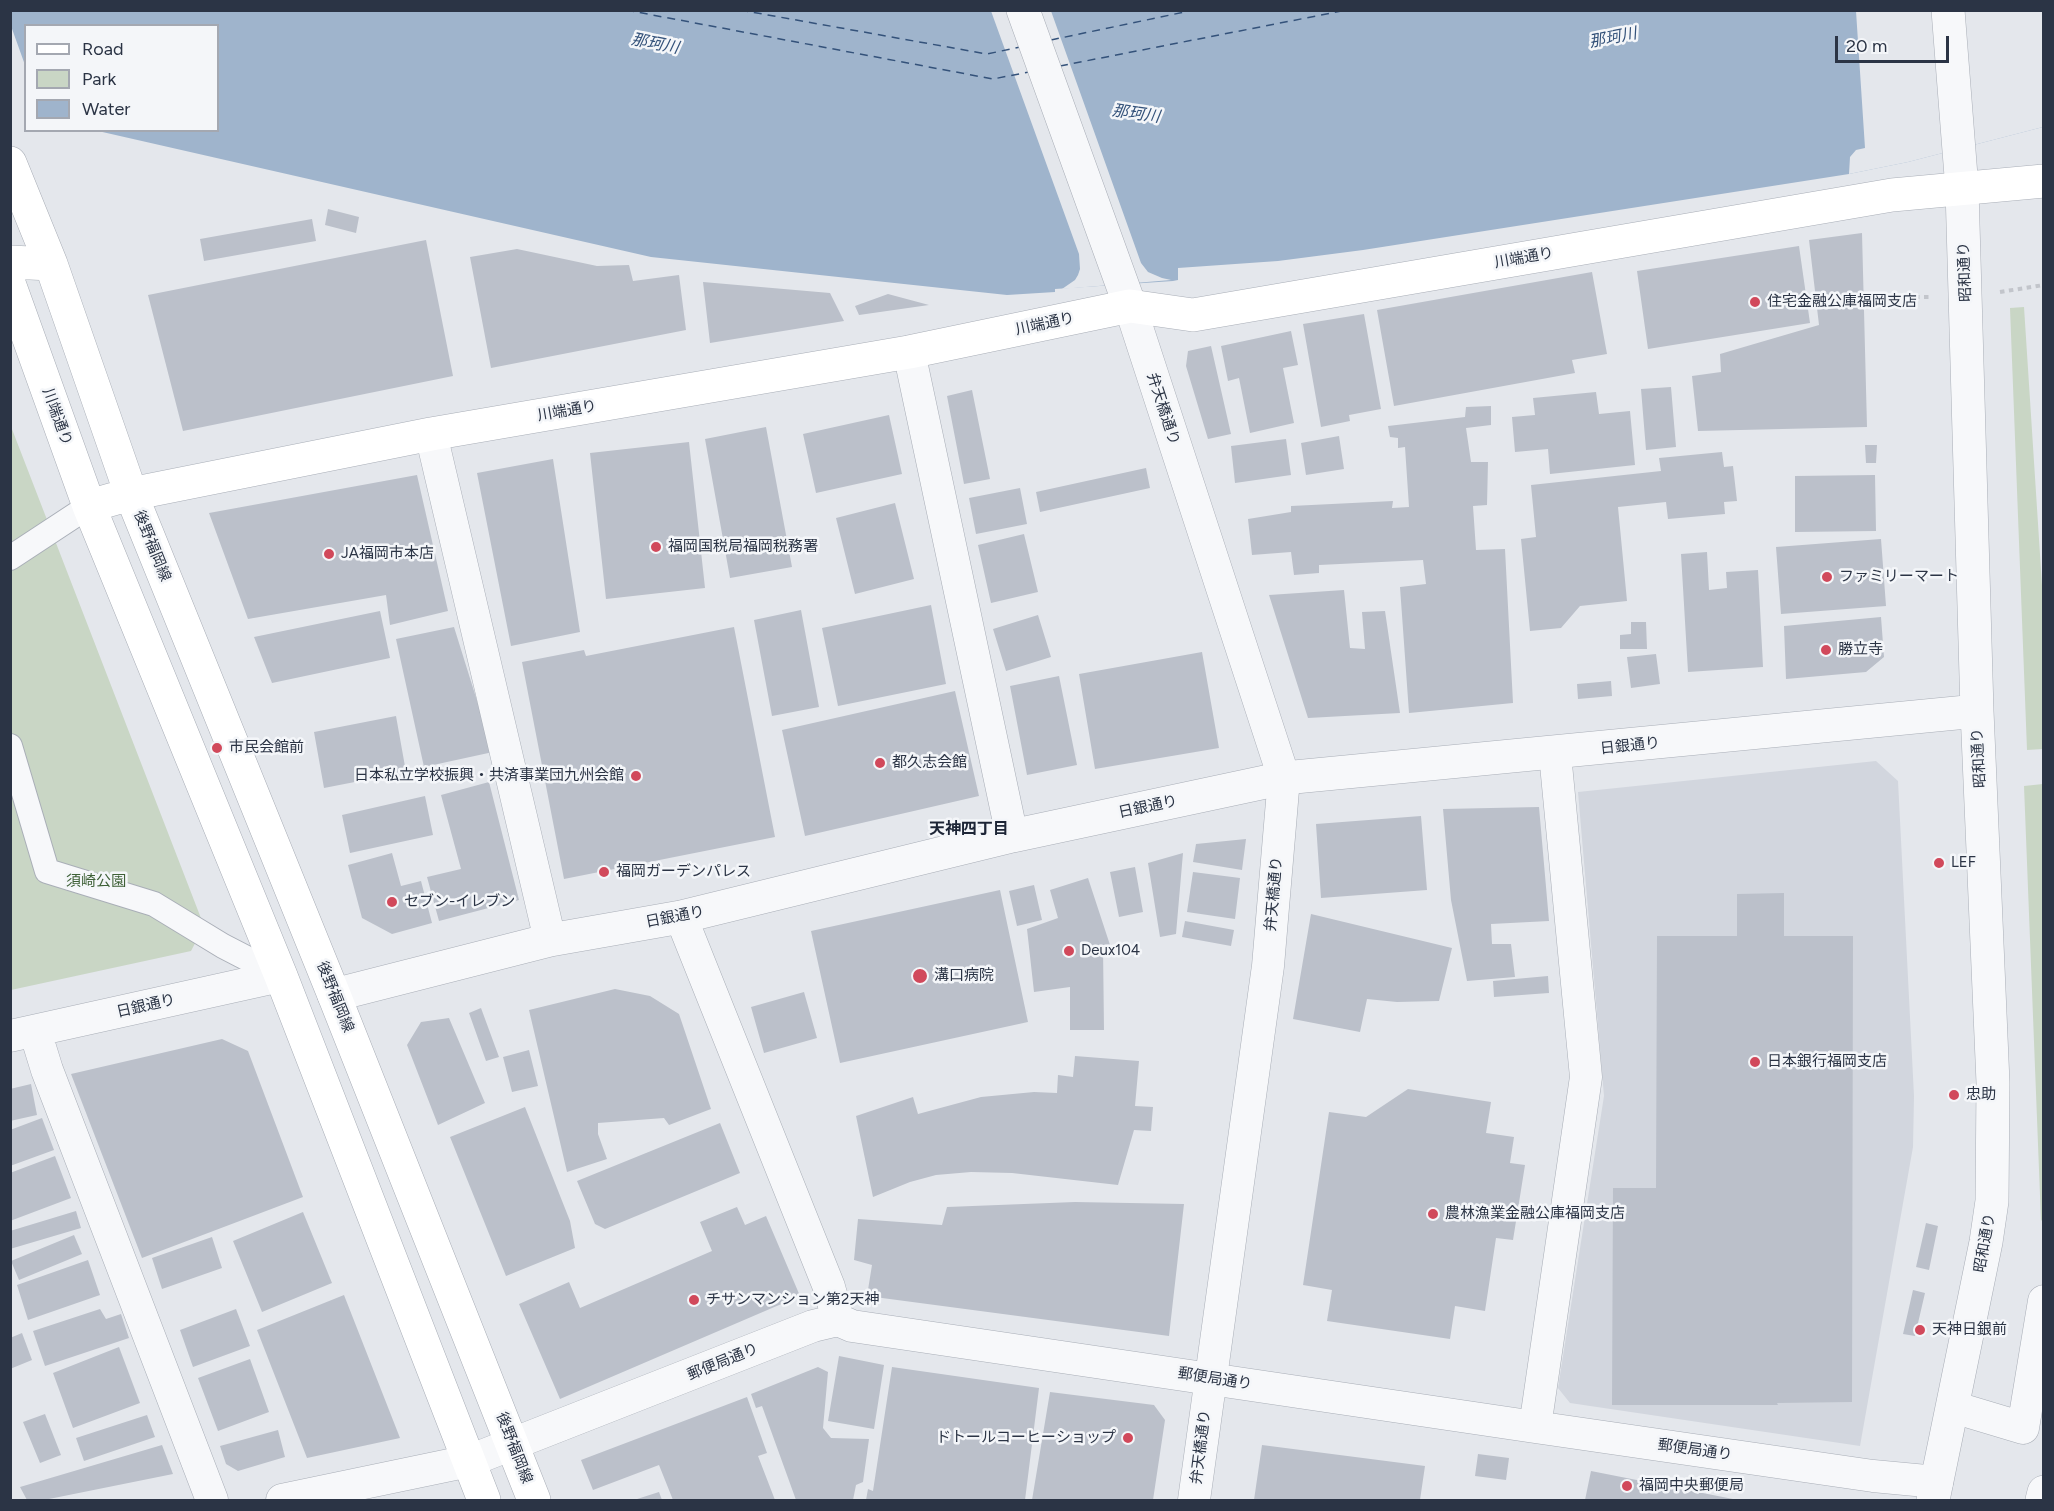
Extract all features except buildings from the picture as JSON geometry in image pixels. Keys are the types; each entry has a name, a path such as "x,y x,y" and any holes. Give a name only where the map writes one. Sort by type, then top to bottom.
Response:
{"main road":[{"path":"10,163 51,264 131,494"},
{"name":"川端通り","path":"10,286 89,506 131,494 430,434 909,352 1126,295 1193,315 1892,195 2043,181"},
{"path":"10,262 51,264"},
{"name":"後野福岡線","path":"131,494 334,995 534,1500"},
{"path":"89,506 281,976 484,1500"}],"street":[{"path":"1023,10 1126,295"},
{"name":"昭和通り","path":"1935,1491 1986,1242 1992,1201 1993,1083 1977,711 1962,189 1948,10"},
{"name":"弁天橋通り","path":"1126,295 1284,778 1268,966 1209,1378 1194,1500"},
{"path":"909,352 1012,836"},
{"path":"430,434 550,940"},
{"path":"10,558 89,506"},
{"name":"日銀通り","path":"334,995 550,940 681,917 1012,836 1284,778 1977,711"},
{"path":"10,746 47,870 154,904 223,946 281,976"},
{"path":"1535,1427 1586,1077 1555,753"},
{"path":"681,917 825,1276 838,1320"},
{"name":"日銀通り","path":"23,1034 281,976"},
{"path":"23,1034 47,1070 212,1500"},
{"path":"1953,1407 2023,1428 2043,1301"},
{"name":"郵便局通り","path":"282,1500 469,1461 813,1326 838,1320 852,1326 1873,1476 1935,1491"}],"shaded area":[{"path":"1876,761 1898,781 1914,1096 1913,1147 1860,1446 1570,1403 1558,1388 1604,1096 1578,792"}],"green space":[{"path":"2024,307 2043,601 2043,749 2027,750 2010,308"},
{"name":"須崎公園","path":"10,424 204,926 191,951 11,990"},
{"path":"2043,784 2044,1217 2041,1221 2024,786"}],"water":[{"name":"那珂川","path":"11,11 2043,11 2043,127 1908,162 1849,174 1363,250 1278,261 1178,268 1178,280 1173,281 1055,289 1055,292 1007,295 651,257 102,132 219,132 219,24 24,24 24,114 11,111"}],"pier":[{"path":"991,11 1051,11 1141,263 1148,272 1171,280 1062,289 1078,275 1079,254"},
{"path":"1856,11 2043,11 2043,127 1908,162 1849,174 1850,157 1856,150 1865,148"},
{"path":"11,26 24,62 24,117 10,114"}],"ferry route":[{"path":"626,10 993,79 1029,72"},
{"path":"740,10 987,54 1020,47"},
{"path":"1051,40 1194,10"},
{"path":"1060,66 1347,10"}],"place":[{"name":"住宅金融公庫福岡支店","path":"1755,302"},
{"name":"福岡国税局福岡税務署","path":"656,547"},
{"name":"JA福岡市本店","path":"329,554"},
{"name":"ファミリーマート","path":"1827,577"},
{"name":"勝立寺","path":"1826,650"},
{"name":"市民会館前","path":"217,748"},
{"name":"都久志会館","path":"880,763"},
{"name":"日本私立学校振興・共済事業団九州会館","path":"636,776"},
{"name":"LEF","path":"1939,863"},
{"name":"福岡ガーデンパレス","path":"604,872"},
{"name":"セブン-イレブン","path":"392,902"},
{"name":"Deux104","path":"1069,951"},
{"name":"溝口病院","path":"920,976"},
{"name":"日本銀行福岡支店","path":"1755,1062"},
{"name":"忠助","path":"1954,1095"},
{"name":"農林漁業金融公庫福岡支店","path":"1433,1214"},
{"name":"チサンマンション第2天神","path":"694,1300"},
{"name":"天神日銀前","path":"1920,1330"},
{"name":"ドトールコーヒーショップ","path":"1128,1438"},
{"name":"福岡中央郵便局","path":"1627,1486"}],"district":[{"name":"天神四丁目","path":"969,829"}]}
